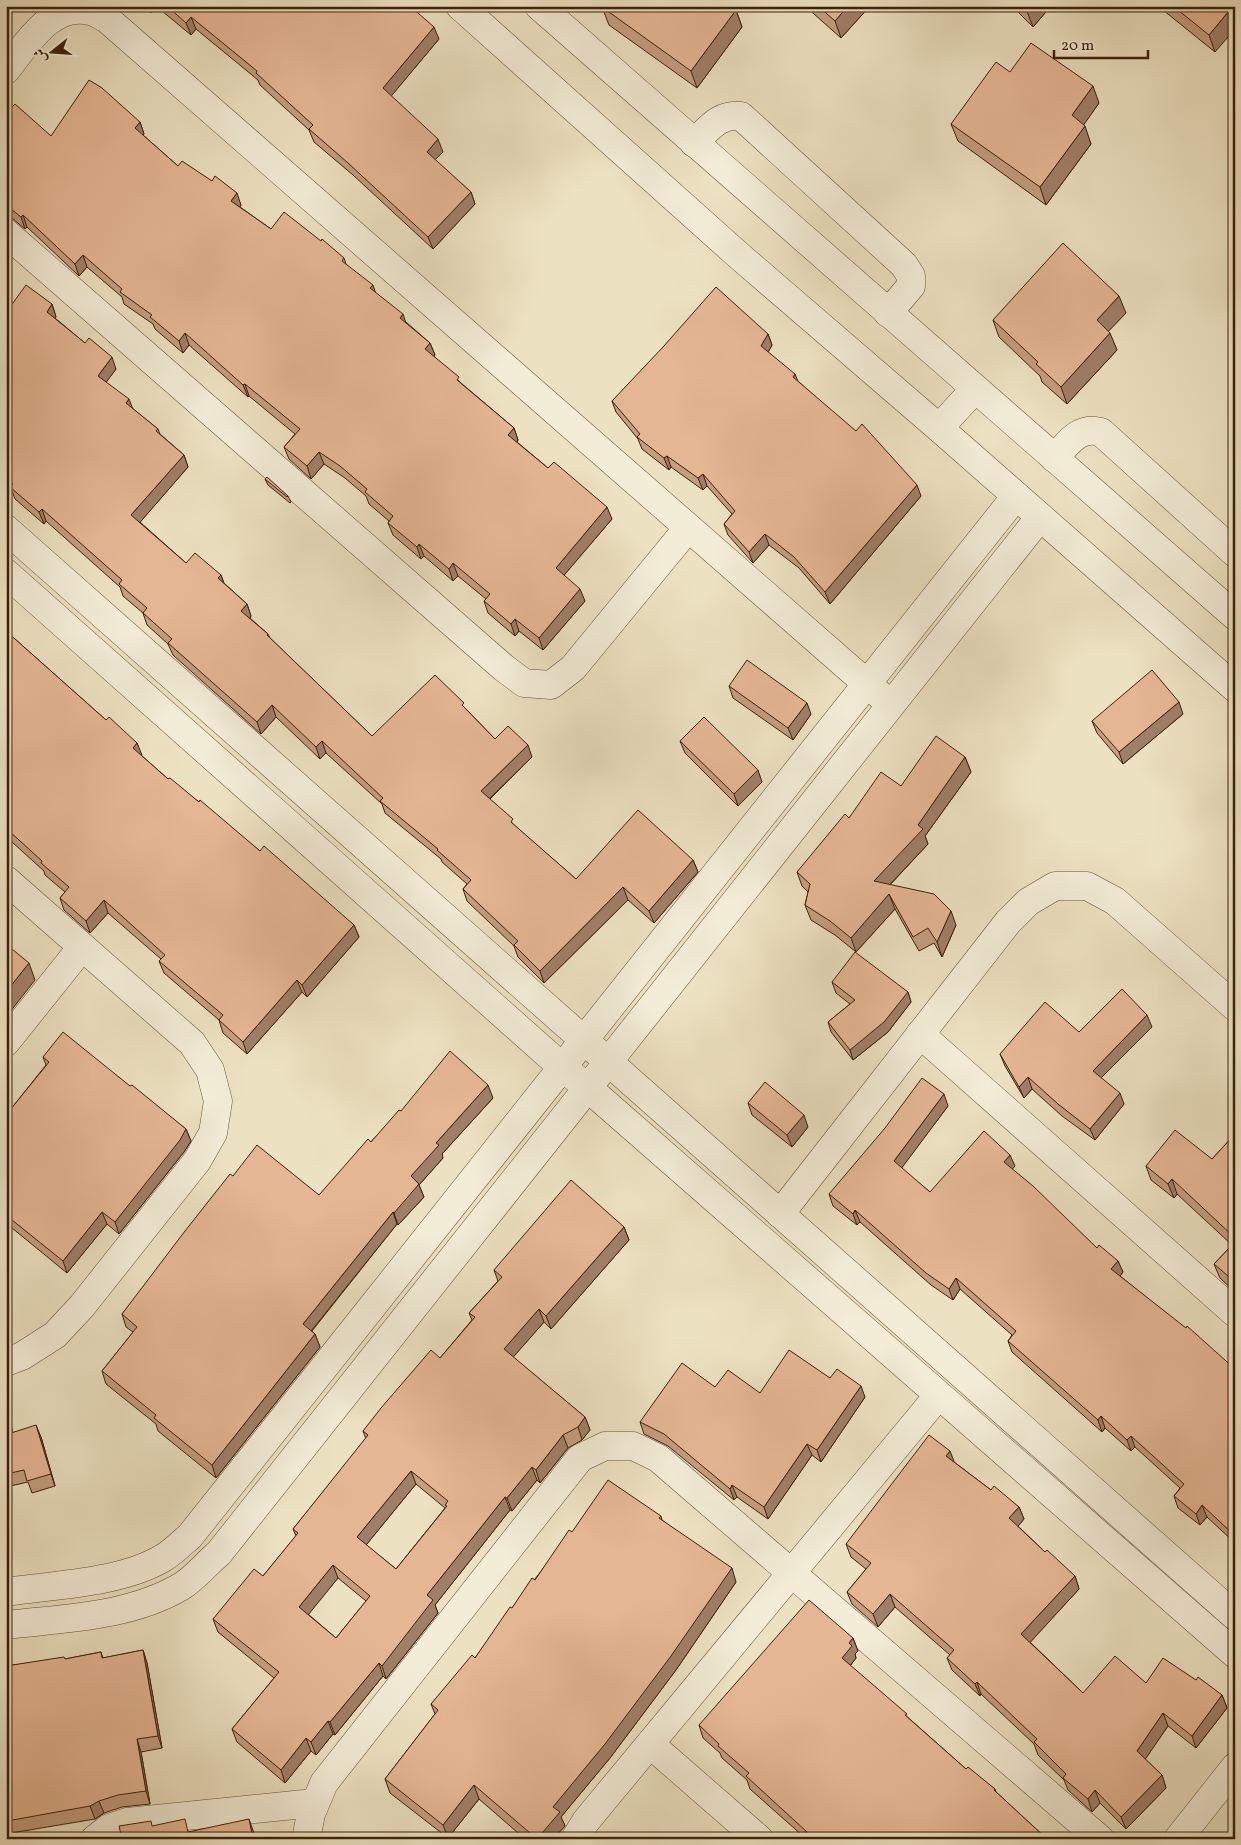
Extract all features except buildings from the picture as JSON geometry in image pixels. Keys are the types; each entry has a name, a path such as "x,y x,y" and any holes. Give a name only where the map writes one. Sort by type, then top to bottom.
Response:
{"street":[{"path":"460,6 737,254 939,428 1235,688"},
{"path":"538,6 1235,616"},
{"path":"6,70 38,30 52,17 70,10 90,11 107,19 892,705"},
{"path":"694,143 722,117 730,115 741,116 904,265 911,276 911,286 888,312"},
{"path":"6,233 504,668 524,683 551,685 573,668 688,528"},
{"path":"939,428 975,389"},
{"path":"1054,458 1079,433 1091,429 1101,432 1235,553"},
{"path":"6,1592 94,1580 133,1572 164,1558 190,1536 1016,496"},
{"path":"6,1626 102,1614 144,1604 183,1586 219,1553 1040,517"},
{"path":"6,529 1235,1616"},
{"path":"6,573 562,1067 1235,1654"},
{"path":"942,590 966,610"},
{"path":"6,880 192,1043 210,1070 218,1101 213,1133 197,1161 82,1306 56,1335 22,1356 6,1362"},
{"path":"780,1214 1008,922 1028,902 1055,886 1087,886 1114,902 1235,1007"},
{"path":"6,1042 82,947"},
{"path":"920,1034 1235,1313"},
{"path":"575,1839 586,1821 938,1396"},
{"path":"306,1839 314,1803 324,1783 580,1458 605,1446 633,1446 658,1458 1100,1839"},
{"path":"650,1744 760,1839"},
{"path":"1178,1839 1235,1768"},
{"path":"95,1839 109,1828 127,1822 314,1803"}]}
